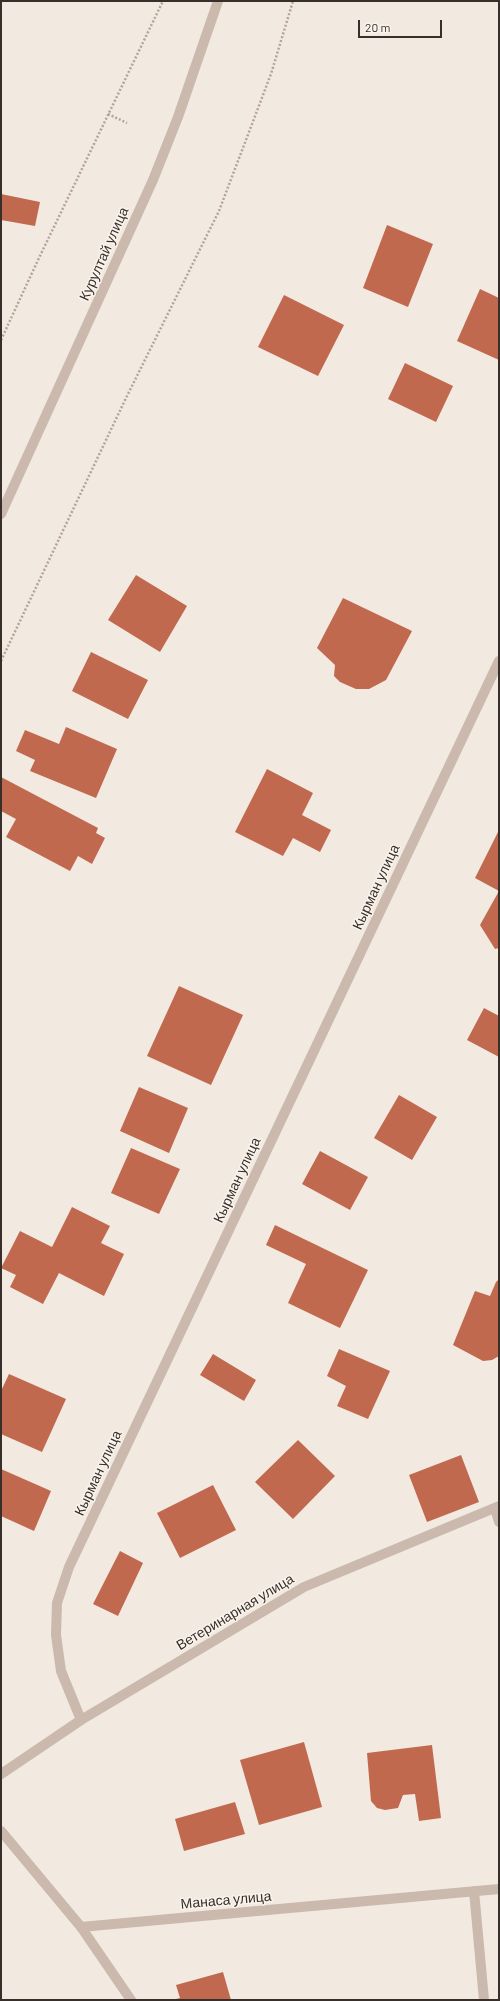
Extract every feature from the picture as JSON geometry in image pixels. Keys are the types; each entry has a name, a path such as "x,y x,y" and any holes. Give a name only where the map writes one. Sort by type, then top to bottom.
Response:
{"street":[{"name":"Курултай улица","path":"1,514 153,180 181,110 218,1"},
{"name":"Кырман улица","path":"81,1720 61,1671 56,1635 57,1603 69,1567 499,661"},
{"name":"Ветеринарная улица","path":"1,1774 81,1720 304,1587 497,1507"},
{"path":"497,1507 499,1522"},
{"path":"1,1831 81,1927 131,2000"},
{"name":"Манаса улица","path":"81,1927 499,1889"},
{"path":"474,1891 484,2000"}],"path":[{"path":"1,340 163,1"},
{"path":"1,661 126,398 219,211 271,74 293,1"},
{"path":"108,114 127,123"}],"building":[{"path":"1,194 40,202 35,226 1,220"},
{"path":"387,225 433,244 408,307 363,288"},
{"path":"480,289 499,298 499,360 457,341"},
{"path":"284,295 344,325 318,376 258,347"},
{"path":"405,363 453,386 436,422 388,399"},
{"path":"136,575 187,606 160,652 108,620"},
{"path":"343,598 412,631 386,680 369,689 356,689 340,682 334,676 335,665 317,648"},
{"path":"91,652 148,680 128,719 72,691"},
{"path":"66,727 117,749 96,798 30,771 35,760 16,751 25,730 59,744"},
{"path":"267,769 313,793 302,815 331,830 320,852 293,838 283,856 235,832"},
{"path":"1,777 98,828 96,833 105,838 92,864 78,856 70,871 6,837 16,819 1,811"},
{"path":"499,830 499,891 475,878"},
{"path":"499,891 499,948 495,949 480,925"},
{"path":"179,986 243,1015 211,1085 147,1056"},
{"path":"484,1008 499,1016 499,1057 467,1040"},
{"path":"139,1087 188,1108 169,1153 120,1131"},
{"path":"399,1095 437,1117 412,1160 374,1138"},
{"path":"131,1148 180,1169 159,1214 111,1193"},
{"path":"320,1151 368,1177 350,1210 302,1184"},
{"path":"72,1207 110,1226 101,1243 124,1254 104,1296 59,1273 43,1304 10,1287 16,1275 1,1268 20,1231 52,1247"},
{"path":"275,1225 368,1270 340,1328 288,1303 306,1264 266,1245"},
{"path":"499,1279 499,1356 492,1360 483,1361 453,1345 475,1291 490,1296 496,1282"},
{"path":"339,1349 390,1371 368,1419 337,1406 346,1386 327,1376"},
{"path":"213,1354 256,1380 244,1401 200,1375"},
{"path":"9,1374 66,1399 42,1452 1,1434 1,1391"},
{"path":"298,1440 335,1476 293,1519 255,1482"},
{"path":"461,1455 479,1502 427,1522 409,1475"},
{"path":"1,1469 51,1491 34,1531 1,1516"},
{"path":"213,1485 236,1530 180,1558 157,1513"},
{"path":"120,1551 143,1563 118,1616 93,1604"},
{"path":"304,1742 322,1807 259,1825 240,1760"},
{"path":"432,1745 441,1818 419,1821 415,1794 403,1795 398,1808 385,1810 377,1808 371,1801 367,1753"},
{"path":"235,1802 245,1834 184,1851 175,1819"},
{"path":"223,1972 231,2000 172,2000 180,1998 176,1985"}]}
